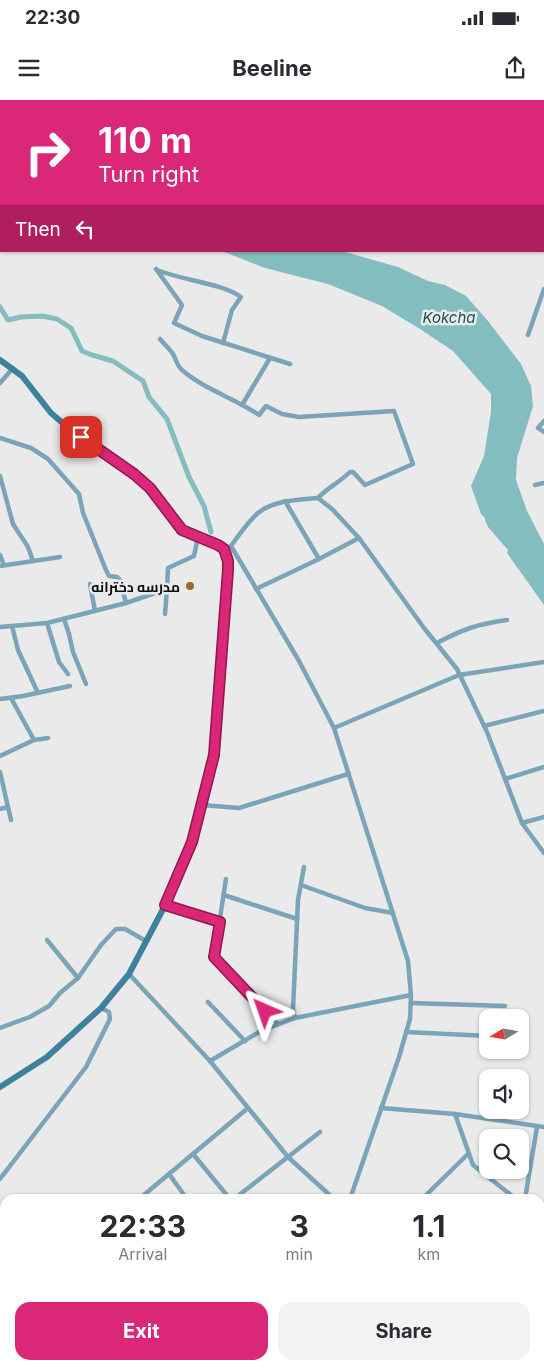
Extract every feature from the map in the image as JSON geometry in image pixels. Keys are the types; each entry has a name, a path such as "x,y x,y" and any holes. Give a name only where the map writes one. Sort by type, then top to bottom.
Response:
{"street":[{"path":"223,343 232,310 241,297 230,291 169,275 156,269 182,306 174,323 202,336 223,343 270,358 290,364"},
{"path":"528,335 544,289"},
{"path":"160,339 173,354 180,368 187,374 207,388 259,415 266,406 282,414 299,417 394,411 413,464 365,484 353,472 350,472 318,498 285,501 258,513 225,553"},
{"path":"242,405 270,358"},
{"path":"0,360 22,376 51,413 66,426 134,474 150,488 182,530 224,549 228,561 214,755 192,842 165,905 129,974 101,1008 47,1057 0,1087"},
{"path":"0,383 13,368"},
{"path":"544,421 538,428 544,432"},
{"path":"0,438 31,448 48,459 79,494 83,514 106,570 109,576 118,577 120,580 126,603"},
{"path":"0,476 13,524 28,547 33,561"},
{"path":"534,485 544,483"},
{"path":"318,498 359,538 424,628 457,669 484,726 522,823 544,853"},
{"path":"285,501 319,559"},
{"path":"166,614 168,568 194,556 198,537"},
{"path":"256,589 359,538"},
{"path":"231,546 300,661 334,728 408,961 411,995 410,1019 352,1194"},
{"path":"0,555 2,565 60,557"},
{"path":"90,584 95,611"},
{"path":"0,626 47,623 126,603 167,589"},
{"path":"64,619 73,652 86,684"},
{"path":"437,643 461,630 481,623 507,620"},
{"path":"47,623 59,662 68,674"},
{"path":"12,626 18,650 38,693"},
{"path":"334,728 459,675 544,662"},
{"path":"0,699 70,686"},
{"path":"11,698 34,740"},
{"path":"484,726 543,712 544,718"},
{"path":"0,756 34,740 48,738"},
{"path":"505,779 544,767"},
{"path":"202,804 239,808 348,774"},
{"path":"1,775 10,820"},
{"path":"0,809 8,807"},
{"path":"522,823 544,817"},
{"path":"295,1018 293,1009 297,919 304,867"},
{"path":"226,879 214,957 278,1024"},
{"path":"301,885 365,908 393,913"},
{"path":"224,895 297,919"},
{"path":"165,905 220,922"},
{"path":"0,1028 30,1017 49,1006 60,993 78,978 101,945 116,929 126,929 146,941"},
{"path":"47,940 78,978"},
{"path":"129,974 210,1062 288,1157 329,1194"},
{"path":"210,1062 278,1024 295,1018 411,995"},
{"path":"208,1002 246,1041"},
{"path":"411,1003 505,1006"},
{"path":"0,1179 86,1067 110,1019 109,1012 101,1008"},
{"path":"406,1032 479,1036"},
{"path":"146,1194 248,1108"},
{"path":"381,1108 455,1114 544,1127"},
{"path":"455,1114 473,1165 510,1194"},
{"path":"526,1194 538,1126"},
{"path":"240,1194 320,1132"},
{"path":"193,1154 226,1194"},
{"path":"427,1194 468,1154"},
{"path":"169,1174 183,1194"}],"water":[{"name":"Kokcha","path":"225,252 346,252 398,267 428,281 445,285 466,296 488,321 521,364 531,386 533,406 517,458 516,480 527,511 544,544 544,605 507,553 508,550 488,527 471,486 484,456 491,412 491,394 453,351 382,306 328,284 265,268"}],"waterway":[{"path":"0,307 8,320 42,316 57,319 71,328 82,351 113,361 143,381 149,397 167,419 189,477 204,506 211,532"}],"place":[{"name":"مدرسه دخترانه","path":"190,586"}],"route":[{"path":"81,437 134,474 150,488 182,530 218,545 224,549 227,556 228,570 214,755 192,842 165,905 220,922 214,957 265,1011"}]}
